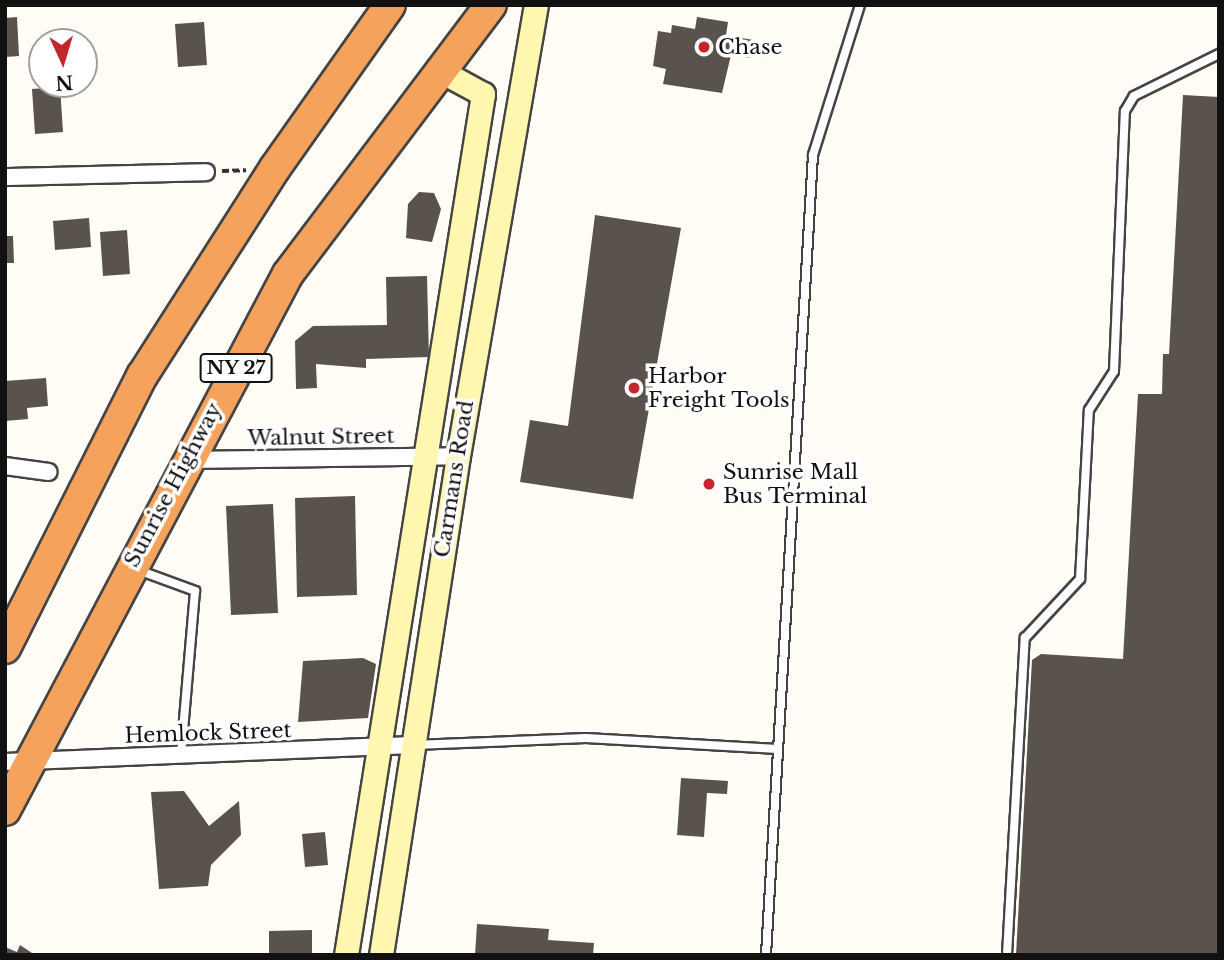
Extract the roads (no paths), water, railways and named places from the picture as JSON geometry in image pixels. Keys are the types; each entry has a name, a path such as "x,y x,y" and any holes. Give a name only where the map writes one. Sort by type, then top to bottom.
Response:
{"highway":[{"path":"5,648 142,376 275,168 390,5"},
{"name":"Sunrise Highway","path":"5,810 17,761 130,567 184,460 288,274 437,69 491,5"}],"street":[{"name":"Carmans Road","path":"382,955 458,456 536,5"},
{"name":"Carmans Road","path":"346,955 422,457 483,94 437,69"},
{"path":"5,177 206,172"},
{"name":"Walnut Street","path":"184,460 458,456"},
{"path":"5,466 50,472"},
{"name":"Hemlock Street","path":"17,761 413,745"}],"lane":[{"path":"766,955 813,155 860,5"},
{"path":"1007,955 1025,638 1080,579 1089,410 1114,371 1125,111 1134,96 1219,54"},
{"path":"130,567 195,591 181,755"},
{"path":"413,745 586,738 778,749"}],"place":[{"name":"Chase","path":"704,47"},
{"name":"Harbor Freight Tools","path":"634,388"},
{"name":"Sunrise Mall Bus Terminal","path":"709,484"}]}
